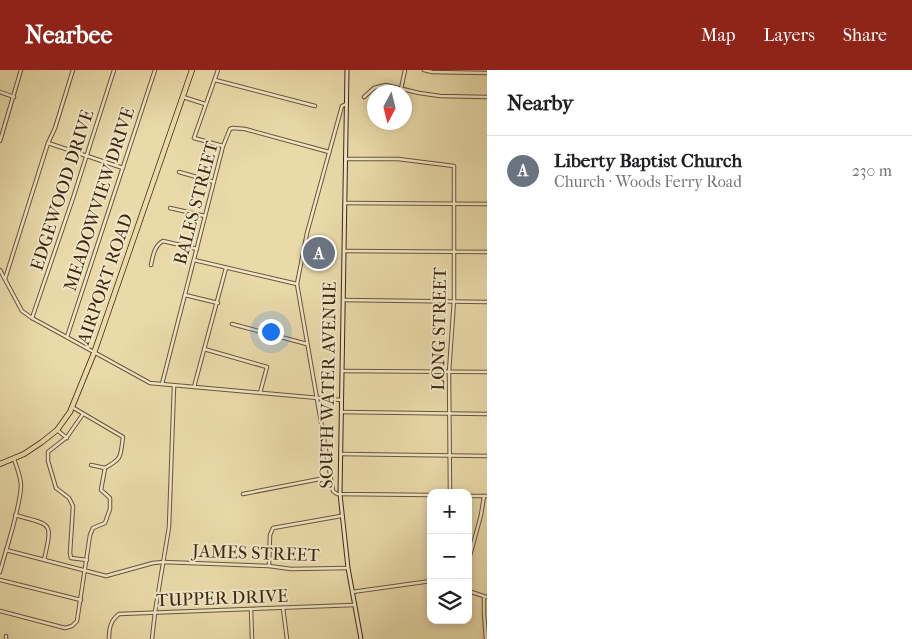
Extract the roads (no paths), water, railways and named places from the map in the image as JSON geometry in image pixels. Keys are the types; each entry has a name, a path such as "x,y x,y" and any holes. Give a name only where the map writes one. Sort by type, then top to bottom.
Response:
{"highway":[{"name":"AIRPORT ROAD","path":"0,464 34,448 57,430 72,407 94,353 192,70"}],"main road":[{"name":"SOUTH WATER AVENUE","path":"347,70 344,159 346,203 340,494 348,568 361,639"}],"street":[{"path":"0,141 21,70"},
{"path":"5,280 48,143 56,128 74,70"},
{"name":"EDGEWOOD DRIVE","path":"32,318 88,155 114,70"},
{"name":"MEADOWVIEW DRIVE","path":"67,336 155,70"},
{"path":"218,70 194,138 223,146"},
{"path":"401,85 405,70"},
{"path":"424,70 432,72 487,73"},
{"path":"215,80 315,106"},
{"path":"412,91 440,96 487,97"},
{"path":"0,92 14,97"},
{"path":"364,97 367,94"},
{"path":"182,97 205,104"},
{"path":"346,104 342,106 329,152 303,250 297,284 330,477 334,493 427,495"},
{"name":"BALES STREET","path":"162,384 223,146 230,129 245,129 329,152"},
{"path":"48,143 123,168"},
{"name":"LONG STREET","path":"344,159 398,160 454,166 454,300 449,372 450,489"},
{"path":"179,172 214,182"},
{"path":"346,203 487,204"},
{"path":"170,208 205,216"},
{"path":"151,265 158,244 163,241 197,249"},
{"path":"345,251 487,252"},
{"path":"194,260 297,284"},
{"path":"194,387 226,268"},
{"path":"0,270 22,311 143,380 174,386 341,400"},
{"path":"185,295 218,303"},
{"path":"343,300 454,300 487,302"},
{"path":"232,324 307,344"},
{"path":"204,348 267,367 260,393"},
{"path":"342,371 487,372"},
{"path":"152,639 169,516 174,386"},
{"path":"72,407 123,436 120,458 117,462 105,468 91,465"},
{"path":"341,412 487,414"},
{"path":"83,414 67,438 48,452 48,461 56,488 69,498 73,506 71,558 87,560"},
{"path":"57,430 67,438"},
{"path":"340,454 487,456"},
{"path":"0,572 15,515 20,486 19,472 14,459"},
{"path":"0,611 65,628 72,626 77,620 90,535 93,528 106,523 110,509 110,498 101,490 105,468"},
{"path":"244,494 330,477"},
{"path":"472,496 486,496 472,548"},
{"path":"15,515 46,524 50,529 44,560"},
{"path":"269,566 272,528 341,516"},
{"name":"JAMES STREET","path":"6,550 106,576 163,562 269,566 290,569 348,568"},
{"path":"0,580 81,600"},
{"path":"352,592 427,582"},
{"path":"472,592 486,597 484,613 486,639"},
{"name":"TUPPER DRIVE","path":"109,639 109,629 113,619 118,614 354,605"},
{"path":"282,608 287,639"},
{"path":"251,609 252,639"}],"place":[{"name":"Liberty Baptist Church","path":"319,253"}]}
